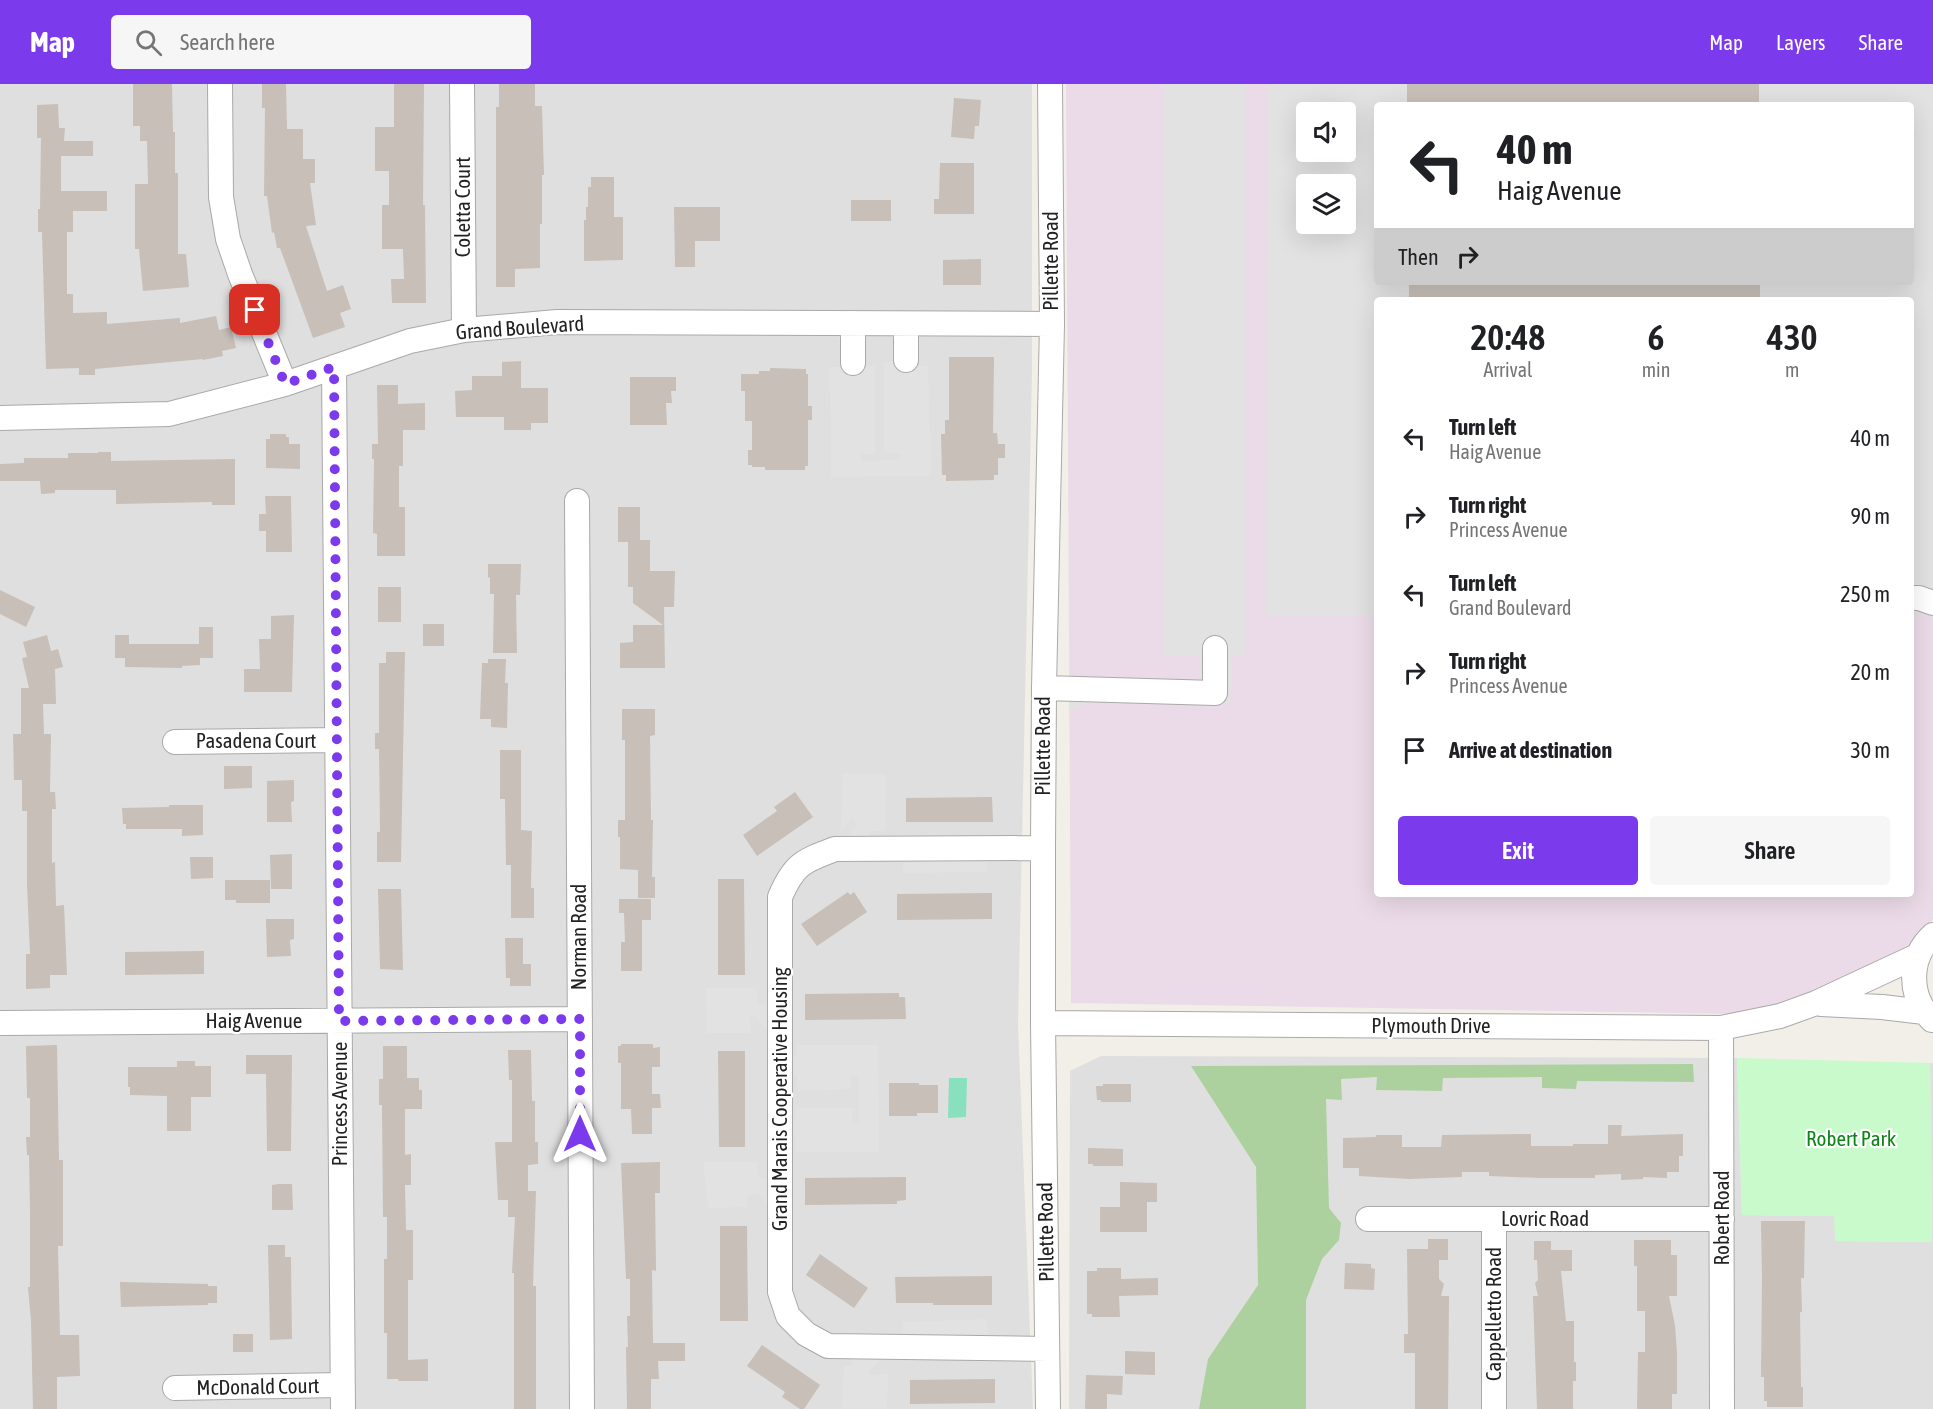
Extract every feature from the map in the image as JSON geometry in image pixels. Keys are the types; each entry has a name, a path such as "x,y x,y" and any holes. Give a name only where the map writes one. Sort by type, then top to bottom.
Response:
{"street":[{"path":"220,84 221,197 228,239 285,384"},
{"name":"Coletta Court","path":"462,84 464,330"},
{"name":"Pillette Road","path":"1048,1409 1043,848 1052,324 1050,84"},
{"name":"Grand Boulevard","path":"0,418 169,414 285,384 410,341 464,330 557,322 1052,324"},
{"path":"853,323 853,363"},
{"path":"906,324 906,360"},
{"name":"Princess Avenue","path":"334,367 342,1397"},
{"name":"Norman Road","path":"577,501 582,1409"},
{"path":"1914,598 1933,603"},
{"path":"1044,688 1215,693 1215,648"},
{"name":"Pasadena Court","path":"175,742 337,740"},
{"name":"Grand Marais Cooperative Housing","path":"1043,848 835,849 806,860 789,876 780,897 780,1292 788,1316 806,1334 828,1346 1047,1349"},
{"path":"1929,1016 1916,996 1913,980 1917,956 1933,934"},
{"name":"Plymouth Drive","path":"1043,1023 1721,1028 1780,1016 1816,1003 1917,956"},
{"name":"Plymouth Drive","path":"1816,1003 1882,1007 1929,1016"},
{"name":"Haig Avenue","path":"0,1023 580,1019"},
{"name":"Robert Road","path":"1721,1028 1722,1409"},
{"name":"Lovric Road","path":"1368,1219 1722,1219"},
{"name":"Cappelletto Road","path":"1494,1219 1494,1409"},
{"name":"McDonald Court","path":"175,1388 342,1397"}],"shaded area":[{"path":"0,84 1032,84 1032,373 1018,1024 1033,1409 0,1409"},
{"path":"1066,84 1933,84 1933,919 1909,948 1779,1007 1732,1014 1071,1003"},
{"path":"1164,84 1246,84 1246,655 1232,655 1230,704 1084,702 1069,713 1069,674 1082,683 1201,680 1200,656 1163,655"},
{"path":"1267,84 1407,84 1407,102 1374,102 1374,285 1409,285 1409,297 1374,297 1374,616 1266,616"},
{"path":"1759,84 1933,84 1933,614 1914,614 1914,297 1760,297 1760,285 1914,285 1914,102 1759,102"},
{"path":"837,335 867,336 859,345 861,366 875,366 875,454 861,454 861,461 900,460 900,454 884,452 884,362 896,361 897,339 893,336 921,337 915,341 914,366 928,366 931,476 831,477 830,367 844,367 844,349"},
{"path":"843,773 886,774 885,831 871,831 869,834 872,840 848,835 857,825 853,819 841,829"},
{"path":"987,857 986,872 903,873 903,858"},
{"path":"706,988 756,988 758,1004 766,1002 770,1033 755,1016 750,1018 751,1033 707,1033"},
{"path":"797,1045 878,1045 879,1152 796,1152 796,1137 791,1138 792,1120 796,1120 796,1108 853,1108 852,1121 859,1122 859,1075 851,1076 851,1089 797,1091 797,1075 790,1075 792,1056 797,1056"},
{"path":"1101,1056 1737,1058 1742,1215 1835,1216 1835,1241 1932,1242 1930,1063 1933,1063 1933,1409 1069,1409 1070,1071"},
{"path":"703,1162 757,1162 758,1177 769,1180 769,1208 758,1193 747,1196 747,1207 708,1208"},
{"path":"987,1319 988,1332 991,1336 903,1337 903,1322"},
{"path":"852,1355 885,1355 868,1372 869,1375 888,1374 887,1409 842,1409 844,1366 852,1366"}],"green space":[{"name":"Robert Park","path":"1737,1058 1930,1063 1932,1242 1835,1241 1834,1216 1742,1215"},
{"path":"1693,1064 1694,1082 1577,1081 1576,1089 1542,1088 1542,1077 1443,1078 1442,1091 1376,1090 1377,1077 1341,1079 1342,1100 1326,1099 1329,1208 1341,1223 1339,1240 1322,1259 1306,1300 1306,1409 1199,1409 1208,1359 1258,1285 1256,1167 1191,1066"},
{"path":"949,1078 967,1078 966,1117 948,1118"}],"building":[{"path":"133,84 172,84 175,173 178,173 178,254 186,254 189,287 143,291 139,249 135,249 135,184 148,184 147,141 140,141 140,126 133,126"},
{"path":"262,84 286,84 287,129 303,129 303,159 315,159 315,183 310,183 316,225 306,226 327,291 343,285 351,309 340,313 345,327 313,338 280,248 277,248 274,232 272,233 267,196 264,196 265,108 262,108"},
{"path":"394,84 424,84 423,205 425,205 426,303 392,303 391,279 404,279 403,249 382,249 382,205 389,205 389,171 375,171 375,127 394,127"},
{"path":"499,84 535,84 535,106 542,106 544,175 542,175 540,268 515,269 515,287 496,287 496,107 499,107"},
{"path":"1407,84 1759,84 1759,102 1407,102"},
{"path":"954,98 981,100 979,126 975,126 974,139 951,137"},
{"path":"58,104 59,128 65,128 64,141 93,141 93,156 61,156 61,191 107,191 107,211 73,211 73,232 67,232 67,294 73,294 73,313 107,312 107,324 180,318 180,323 216,316 219,330 231,327 236,348 222,351 223,356 203,360 95,369 95,375 79,375 79,368 46,369 42,232 38,232 41,138 37,138 37,105"},
{"path":"940,163 974,163 974,214 934,214 934,199 939,199"},
{"path":"591,177 614,177 614,217 623,217 623,260 584,261 584,220 586,220 588,187 591,187"},
{"path":"851,200 891,200 891,221 851,221"},
{"path":"674,207 720,207 720,241 695,241 695,267 675,267"},
{"path":"981,259 981,285 943,285 943,260"},
{"path":"1409,285 1760,285 1760,297 1409,297"},
{"path":"949,357 994,357 993,433 997,433 998,444 1005,444 1005,458 998,458 998,475 994,475 994,480 946,481 946,475 942,475 941,434 945,434 945,420 949,420"},
{"path":"521,361 521,388 548,388 548,423 531,423 531,430 504,430 504,417 456,417 455,391 472,390 472,376 502,376 502,362"},
{"path":"770,368 806,369 806,374 808,374 808,406 812,406 812,420 808,420 808,466 805,466 805,470 765,470 765,467 748,465 748,450 752,450 752,421 745,421 745,391 741,391 741,374 759,374 759,371 770,371"},
{"path":"630,377 676,377 676,391 671,391 672,403 666,403 667,425 630,425"},
{"path":"377,385 398,385 398,404 425,403 425,430 403,430 403,466 399,466 399,507 405,507 405,556 377,556 377,534 373,533 374,459 372,459 372,444 378,444"},
{"path":"270,434 286,434 286,437 289,437 289,444 300,444 300,469 266,468 266,439 270,439"},
{"path":"111,452 111,461 235,459 235,505 212,505 212,502 116,504 116,490 55,490 55,493 41,494 40,481 0,481 0,464 24,463 24,458 68,458 68,453"},
{"path":"265,496 291,496 292,552 266,552 266,531 259,531 259,514 266,514"},
{"path":"618,507 640,507 640,540 650,540 650,571 675,571 674,607 664,607 665,668 620,668 620,643 633,642 633,625 663,625 633,603 633,587 628,587 628,542 618,542"},
{"path":"488,564 521,564 520,595 516,595 517,653 493,653 494,594 490,594"},
{"path":"378,587 401,587 401,622 378,622"},
{"path":"0,590 35,607 26,627 0,614"},
{"path":"294,615 292,692 244,692 244,669 260,669 259,639 271,639 271,616"},
{"path":"423,624 444,624 444,646 423,646"},
{"path":"199,627 213,627 213,658 200,658 200,665 182,666 182,668 125,667 125,658 115,658 115,635 129,635 129,644 199,644"},
{"path":"47,635 51,651 58,649 63,667 55,669 56,704 43,704 44,734 51,734 50,792 55,792 56,809 52,809 52,863 55,862 56,906 64,905 67,975 50,975 50,988 26,989 26,954 30,954 27,811 22,811 22,780 14,780 13,734 21,734 21,688 29,688 22,658 27,657 23,642"},
{"path":"386,652 405,652 401,862 377,862 377,832 380,832 379,749 375,749 375,733 379,733 379,663 386,663"},
{"path":"488,659 506,659 507,728 491,727 491,719 480,719 482,663 488,663"},
{"path":"622,709 655,709 655,735 650,736 651,820 653,820 652,877 655,877 655,898 638,898 638,870 620,869 618,820 625,820 625,740 622,740"},
{"path":"500,750 521,750 521,830 532,831 531,888 534,888 534,918 511,918 511,865 506,865 505,799 500,799"},
{"path":"224,766 252,766 252,788 224,789"},
{"path":"294,780 294,801 291,802 292,822 267,822 267,781"},
{"path":"795,792 813,817 757,856 743,835 777,811 774,807"},
{"path":"992,797 993,822 906,822 906,798"},
{"path":"169,805 203,805 203,835 182,836 182,829 126,829 126,824 123,824 122,808 169,807"},
{"path":"292,854 292,889 271,889 270,855"},
{"path":"190,857 213,857 213,878 191,879"},
{"path":"718,879 744,879 745,975 718,975"},
{"path":"225,880 270,880 270,903 236,903 236,900 225,900"},
{"path":"378,889 401,889 403,970 380,969"},
{"path":"848,892 850,895 854,892 867,912 817,946 801,924"},
{"path":"992,893 992,919 897,920 897,894"},
{"path":"619,899 651,899 651,920 642,920 642,971 621,971 621,942 625,942 624,913 619,913"},
{"path":"266,919 294,919 294,939 290,940 291,956 267,957"},
{"path":"505,938 523,938 523,964 531,964 531,986 510,986 510,978 506,978"},
{"path":"204,951 204,974 125,975 125,952"},
{"path":"899,993 899,997 905,997 906,1019 805,1020 805,994"},
{"path":"621,1044 653,1044 653,1048 660,1047 660,1067 652,1067 652,1094 660,1094 661,1108 652,1108 652,1134 632,1134 631,1109 621,1109 621,1063 618,1063 618,1046"},
{"path":"57,1045 59,1160 63,1160 63,1246 58,1246 60,1335 79,1335 80,1376 57,1377 57,1409 33,1409 28,1287 30,1287 29,1155 27,1155 26,1137 30,1137 30,1098 27,1098 26,1046"},
{"path":"383,1046 407,1046 407,1078 419,1078 419,1090 422,1090 422,1109 405,1109 405,1155 411,1154 411,1185 405,1185 406,1230 413,1230 413,1280 408,1280 408,1360 428,1359 428,1381 387,1379 387,1333 384,1333 384,1259 387,1259 387,1217 383,1217 382,1105 379,1105 379,1079 383,1079"},
{"path":"508,1050 531,1050 532,1101 535,1101 535,1142 538,1142 538,1164 528,1165 528,1191 536,1191 533,1286 536,1286 536,1409 514,1409 514,1273 512,1273 515,1217 508,1217 508,1200 498,1200 495,1142 512,1142 512,1080 509,1080"},
{"path":"718,1051 745,1051 745,1147 719,1147"},
{"path":"246,1055 292,1055 291,1151 267,1151 266,1074 246,1074"},
{"path":"177,1061 195,1061 195,1066 211,1066 211,1097 191,1097 191,1131 167,1131 167,1096 130,1095 130,1087 128,1087 128,1067 177,1067"},
{"path":"889,1083 938,1085 938,1113 889,1116"},
{"path":"1103,1084 1131,1084 1131,1102 1097,1100 1096,1086 1103,1086"},
{"path":"1608,1125 1622,1125 1621,1136 1683,1134 1683,1156 1679,1156 1679,1172 1667,1172 1667,1178 1643,1177 1643,1179 1621,1180 1621,1174 1595,1175 1595,1178 1540,1178 1489,1176 1489,1172 1462,1172 1462,1177 1409,1179 1359,1176 1359,1168 1343,1168 1343,1138 1402,1135 1402,1147 1441,1147 1442,1135 1531,1134 1531,1146 1573,1146 1573,1144 1608,1144"},
{"path":"1088,1148 1123,1149 1123,1166 1088,1164"},
{"path":"660,1162 660,1193 655,1193 656,1271 652,1270 653,1343 685,1343 685,1361 658,1361 659,1379 651,1379 651,1409 627,1409 626,1347 628,1347 627,1316 630,1316 630,1279 626,1279 621,1163"},
{"path":"906,1177 906,1200 897,1201 897,1204 805,1205 805,1178"},
{"path":"1120,1182 1157,1183 1157,1202 1147,1202 1147,1232 1100,1232 1100,1207 1120,1207"},
{"path":"292,1184 293,1210 272,1210 272,1185"},
{"path":"1761,1221 1805,1221 1804,1278 1801,1278 1802,1312 1800,1312 1803,1407 1767,1407 1767,1401 1764,1401 1764,1377 1761,1377"},
{"path":"720,1226 747,1226 748,1321 720,1321"},
{"path":"1428,1239 1448,1239 1448,1260 1439,1260 1439,1279 1444,1284 1441,1296 1449,1296 1448,1409 1415,1409 1415,1353 1404,1353 1404,1334 1408,1334 1407,1249 1428,1249"},
{"path":"1634,1240 1671,1240 1671,1255 1677,1255 1677,1296 1669,1296 1675,1325 1677,1352 1677,1394 1672,1394 1672,1409 1637,1409 1638,1352 1645,1352 1645,1311 1637,1311 1637,1266 1634,1266"},
{"path":"1534,1241 1551,1241 1551,1250 1572,1250 1572,1271 1561,1271 1566,1321 1574,1321 1576,1381 1573,1381 1573,1409 1537,1409 1533,1296 1538,1296 1535,1283 1538,1280 1537,1260 1534,1260"},
{"path":"268,1245 285,1245 285,1257 291,1257 292,1339 270,1340"},
{"path":"820,1254 868,1288 854,1308 806,1275"},
{"path":"1345,1263 1371,1264 1371,1268 1375,1269 1374,1290 1344,1289"},
{"path":"1097,1268 1121,1268 1121,1279 1158,1278 1158,1295 1119,1296 1120,1317 1092,1317 1092,1314 1087,1314 1087,1271 1097,1271"},
{"path":"992,1276 992,1305 896,1303 895,1277"},
{"path":"120,1282 208,1284 208,1286 217,1286 217,1303 121,1307"},
{"path":"233,1334 253,1334 253,1352 233,1352"},
{"path":"762,1345 820,1385 804,1409 800,1409 782,1397 785,1392 747,1366"},
{"path":"1125,1351 1155,1352 1155,1375 1125,1374"},
{"path":"1086,1375 1123,1376 1122,1395 1107,1394 1107,1409 1085,1409"},
{"path":"995,1379 995,1403 910,1404 910,1380"}],"route":[{"path":"255,310 285,384 334,367 339,1021 580,1019 580,1134"}]}
